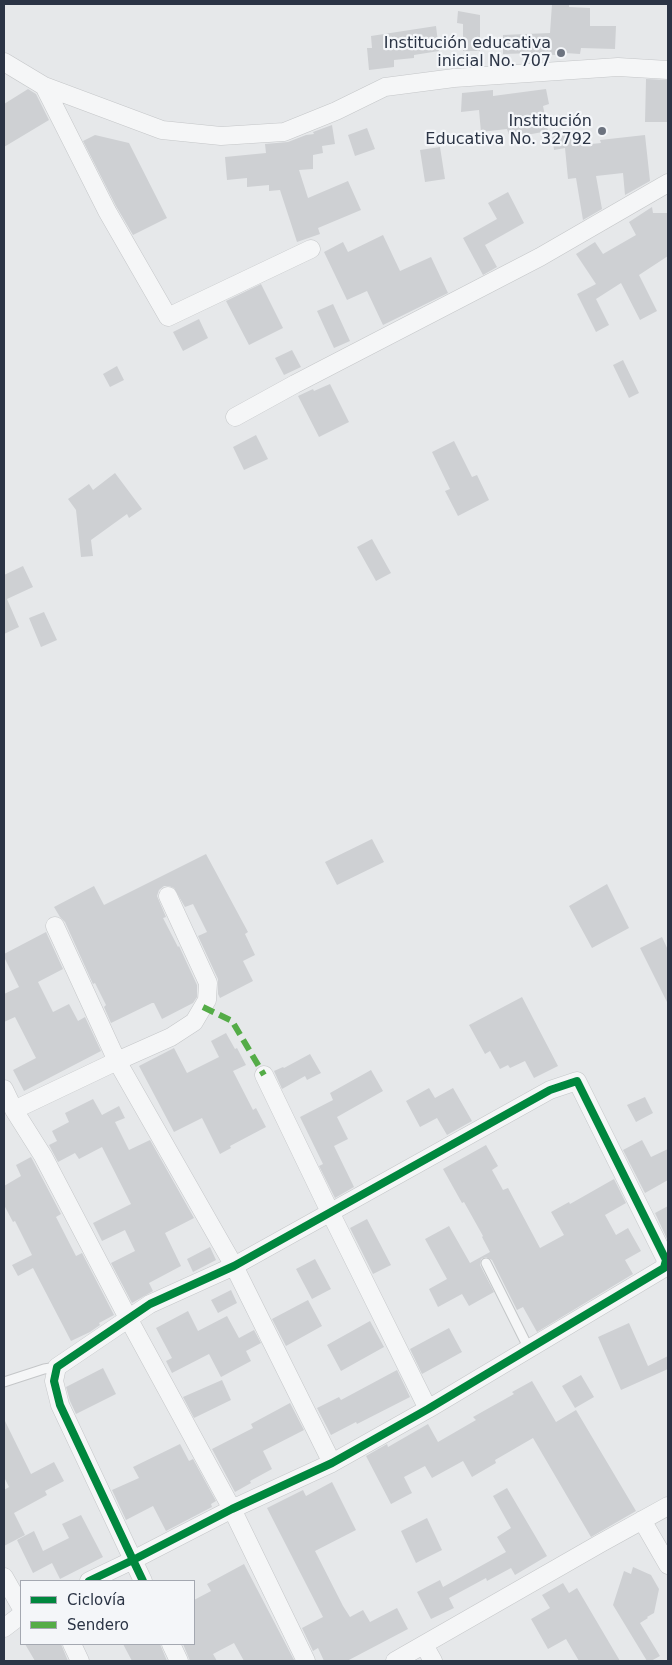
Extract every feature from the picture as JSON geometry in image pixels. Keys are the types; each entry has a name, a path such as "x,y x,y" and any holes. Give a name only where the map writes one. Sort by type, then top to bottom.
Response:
{"street":[{"path":"4,62 44,86 162,130 220,136 284,132 336,111 385,87 454,78 618,67 668,70"},
{"path":"44,86 107,210 168,317 311,249"},
{"path":"235,417 304,379 540,257 668,184"},
{"path":"14,1110 171,1037 194,1022 207,1000 208,983 168,896"},
{"path":"55,926 117,1061 234,1266 332,1463"},
{"path":"264,1074 428,1409"},
{"path":"90,1580 133,1560 232,1509 332,1463 428,1409 664,1268 667,1260 577,1081 550,1090 234,1266 150,1304 58,1367 54,1380 60,1405 133,1560 143,1580"},
{"path":"4,1088 14,1110 43,1156 128,1318 232,1509 306,1661"},
{"path":"395,1661 668,1506"},
{"path":"642,1520 668,1565"},
{"path":"4,1577 20,1605"},
{"path":"4,1628 20,1616"},
{"path":"72,1645 80,1661"},
{"path":"171,1645 179,1661"},
{"path":"424,1645 433,1661"}],"lane":[{"path":"486,1263 528,1349"},
{"path":"4,1382 44,1368 58,1367"}],"building":[{"path":"552,4 569,4 569,7 590,8 590,26 616,26 615,49 581,48 580,54 565,53 564,56 536,53 503,54 503,35 550,33"},
{"path":"458,11 480,15 480,51 463,51 463,24 457,23"},
{"path":"436,26 439,51 414,55 414,58 394,60 394,67 369,70 367,48 372,48 371,36"},
{"path":"646,79 668,80 668,122 645,122"},
{"path":"28,89 36,94 49,120 4,147 4,104"},
{"path":"546,89 549,104 543,106 548,131 510,138 507,129 481,132 479,110 461,112 462,93 493,90 493,96"},
{"path":"332,125 335,144 322,146 323,153 313,155 313,169 299,170 308,198 348,181 361,210 318,228 320,234 297,242 280,190 269,191 269,185 247,187 247,178 227,180 225,157 266,153 265,144 288,142 314,134 313,132"},
{"path":"367,128 375,149 355,156 348,135"},
{"path":"570,130 572,146 601,143 600,140 645,135 650,181 625,195 623,173 596,176 602,209 583,220 576,178 568,179 565,148 554,150 552,133"},
{"path":"95,135 129,143 167,218 133,235 83,141"},
{"path":"440,147 445,179 425,182 420,150"},
{"path":"508,192 524,223 485,245 497,267 483,275 463,238 497,219 488,203"},
{"path":"652,207 653,213 668,213 668,256 639,275 657,311 640,320 621,283 596,299 609,325 596,332 577,294 596,284 576,254 595,242 603,254 636,235 629,222"},
{"path":"383,235 400,271 431,257 448,293 383,325 367,291 347,300 324,252 343,242 348,252"},
{"path":"261,284 283,328 249,345 226,301"},
{"path":"333,304 350,341 334,348 317,311"},
{"path":"199,319 208,338 183,351 173,332"},
{"path":"292,350 301,367 284,375 275,358"},
{"path":"623,360 639,393 629,398 613,365"},
{"path":"117,366 124,380 110,387 103,374"},
{"path":"330,384 349,422 319,437 298,396"},
{"path":"256,435 268,459 244,470 233,447"},
{"path":"454,441 472,477 477,475 489,500 458,516 445,491 450,489 432,452"},
{"path":"115,473 142,509 129,518 127,514 91,540 93,556 81,557 76,510 68,499 89,484 93,490"},
{"path":"372,539 391,573 376,581 357,547"},
{"path":"23,566 33,587 7,599 19,627 4,634 4,575"},
{"path":"44,612 57,640 41,647 29,618"},
{"path":"372,839 384,862 337,885 325,862"},
{"path":"206,854 248,932 245,934 255,955 243,961 253,981 220,998 218,994 218,979 198,936 207,932 193,904 185,907 174,888 164,886 159,890 157,896 166,917 163,918 179,946 197,985 197,997 193,1003 162,1019 154,1003 152,1003 111,1023 104,1007 106,1005 95,983 93,984 65,922 54,907 94,886 104,905"},
{"path":"607,884 629,928 592,948 569,906"},
{"path":"46,932 63,969 38,982 53,1012 69,1004 78,1021 85,1017 101,1051 24,1091 13,1070 36,1058 15,1017 4,1022 4,994 19,987 4,954"},
{"path":"662,937 668,950 668,1004 640,948"},
{"path":"522,997 558,1066 534,1078 525,1061 510,1068 508,1065 500,1069 490,1051 485,1054 469,1025"},
{"path":"226,1033 246,1065 233,1071 253,1110 256,1108 266,1127 230,1146 231,1148 220,1154 202,1118 174,1132 139,1066 174,1048 187,1073 219,1057 211,1041"},
{"path":"310,1054 321,1073 307,1080 305,1076 282,1089 274,1071 284,1068"},
{"path":"371,1070 383,1091 337,1117 348,1139 334,1146 354,1187 335,1198 319,1166 323,1164 300,1117 333,1100 330,1093"},
{"path":"429,1088 435,1098 453,1088 472,1121 447,1135 437,1118 420,1127 406,1101"},
{"path":"645,1097 653,1113 636,1122 627,1105"},
{"path":"93,1099 102,1115 119,1106 125,1118 115,1122 129,1150 150,1140 194,1218 165,1233 181,1266 149,1283 153,1291 132,1303 111,1263 135,1251 125,1230 102,1241 93,1223 131,1204 102,1147 79,1159 75,1153 58,1162 49,1145 57,1141 52,1131 69,1122 65,1113"},
{"path":"642,1140 651,1157 668,1149 668,1180 645,1193 623,1150"},
{"path":"486,1145 498,1166 492,1170 503,1190 508,1188 540,1248 564,1235 551,1212 569,1202 570,1204 614,1179 626,1203 605,1215 616,1235 628,1228 641,1251 625,1260 633,1274 537,1332 523,1307 517,1310 492,1260 486,1257 481,1259 480,1265 494,1292 469,1306 462,1294 438,1307 429,1289 447,1279 425,1239 449,1226 470,1263 490,1252 464,1202 462,1203 443,1169"},
{"path":"31,1157 61,1214 56,1217 76,1256 82,1253 114,1315 99,1323 100,1325 90,1332 71,1341 33,1268 18,1276 12,1265 32,1255 15,1221 13,1222 4,1205 4,1186 21,1176 16,1165"},
{"path":"668,1206 668,1241 655,1213"},
{"path":"367,1219 391,1265 373,1274 350,1228"},
{"path":"210,1247 216,1260 193,1272 187,1259"},
{"path":"315,1259 331,1289 312,1299 296,1269"},
{"path":"231,1290 237,1303 218,1313 211,1300"},
{"path":"308,1300 322,1326 286,1346 272,1319"},
{"path":"188,1311 198,1331 227,1316 239,1338 254,1330 261,1343 246,1351 251,1361 221,1377 209,1354 172,1373 166,1361 172,1358 156,1328"},
{"path":"370,1321 384,1347 341,1371 327,1345"},
{"path":"629,1323 648,1366 668,1356 668,1369 621,1390 598,1337"},
{"path":"449,1328 462,1352 422,1374 410,1349"},
{"path":"103,1368 116,1394 76,1414 66,1387"},
{"path":"397,1370 410,1397 331,1435 317,1408 339,1397 341,1400"},
{"path":"581,1375 594,1397 575,1408 562,1386"},
{"path":"222,1380 231,1400 194,1418 183,1397"},
{"path":"532,1381 556,1422 576,1410 636,1511 591,1537 533,1438 495,1460 496,1463 472,1477 463,1461 432,1478 425,1466 404,1477 412,1493 391,1504 366,1456 387,1444 388,1447 428,1424 438,1442 476,1420 473,1417 514,1394 512,1392"},
{"path":"290,1403 304,1430 263,1451 272,1469 235,1492 212,1449 253,1428 251,1424"},
{"path":"4,1419 31,1474 54,1462 64,1481 45,1491 47,1495 14,1513 25,1535 4,1546 4,1490 9,1487 4,1477"},
{"path":"180,1444 189,1461 193,1459 216,1501 211,1504 212,1507 166,1531 153,1506 126,1520 112,1490 139,1478 133,1467"},
{"path":"332,1482 356,1530 315,1551 343,1606 350,1617 363,1610 370,1622 397,1608 408,1629 347,1661 324,1661 318,1648 313,1651 302,1628 323,1617 267,1508 303,1490 306,1496"},
{"path":"507,1488 547,1556 515,1575 511,1568 487,1581 486,1578 449,1598 454,1608 431,1619 417,1592 440,1580 443,1587 506,1552 497,1537 511,1528 493,1496"},
{"path":"81,1515 103,1557 60,1579 52,1563 33,1573 17,1540 34,1531 43,1551 69,1538 62,1524"},
{"path":"427,1518 442,1550 416,1563 401,1531"},
{"path":"244,1564 294,1660 244,1661 234,1643 213,1654 217,1661 190,1661 183,1645 195,1645 195,1599 211,1591 207,1584"},
{"path":"633,1567 651,1575 659,1589 654,1613 640,1623 660,1656 651,1661 647,1661 613,1605 624,1571 631,1574"},
{"path":"563,1583 569,1593 577,1588 620,1661 579,1661 566,1639 548,1649 531,1619 550,1608 542,1595"},
{"path":"26,1645 61,1645 68,1661 35,1661"},
{"path":"124,1645 160,1645 167,1661 132,1661"}],"marked path":[{"path":"203,1007 232,1021 264,1075"}],"cycle path":[{"path":"577,1081 666,1260 664,1268 428,1409 332,1463 232,1509 133,1560 60,1405 54,1381 57,1367 150,1304 234,1266 550,1090 577,1081"},
{"path":"91,1580 133,1560"},
{"path":"133,1560 143,1580"}],"place":[{"name":"Institución educativa inicial No. 707","path":"561,53"},
{"name":"Institución Educativa No. 32792","path":"602,131"}]}
